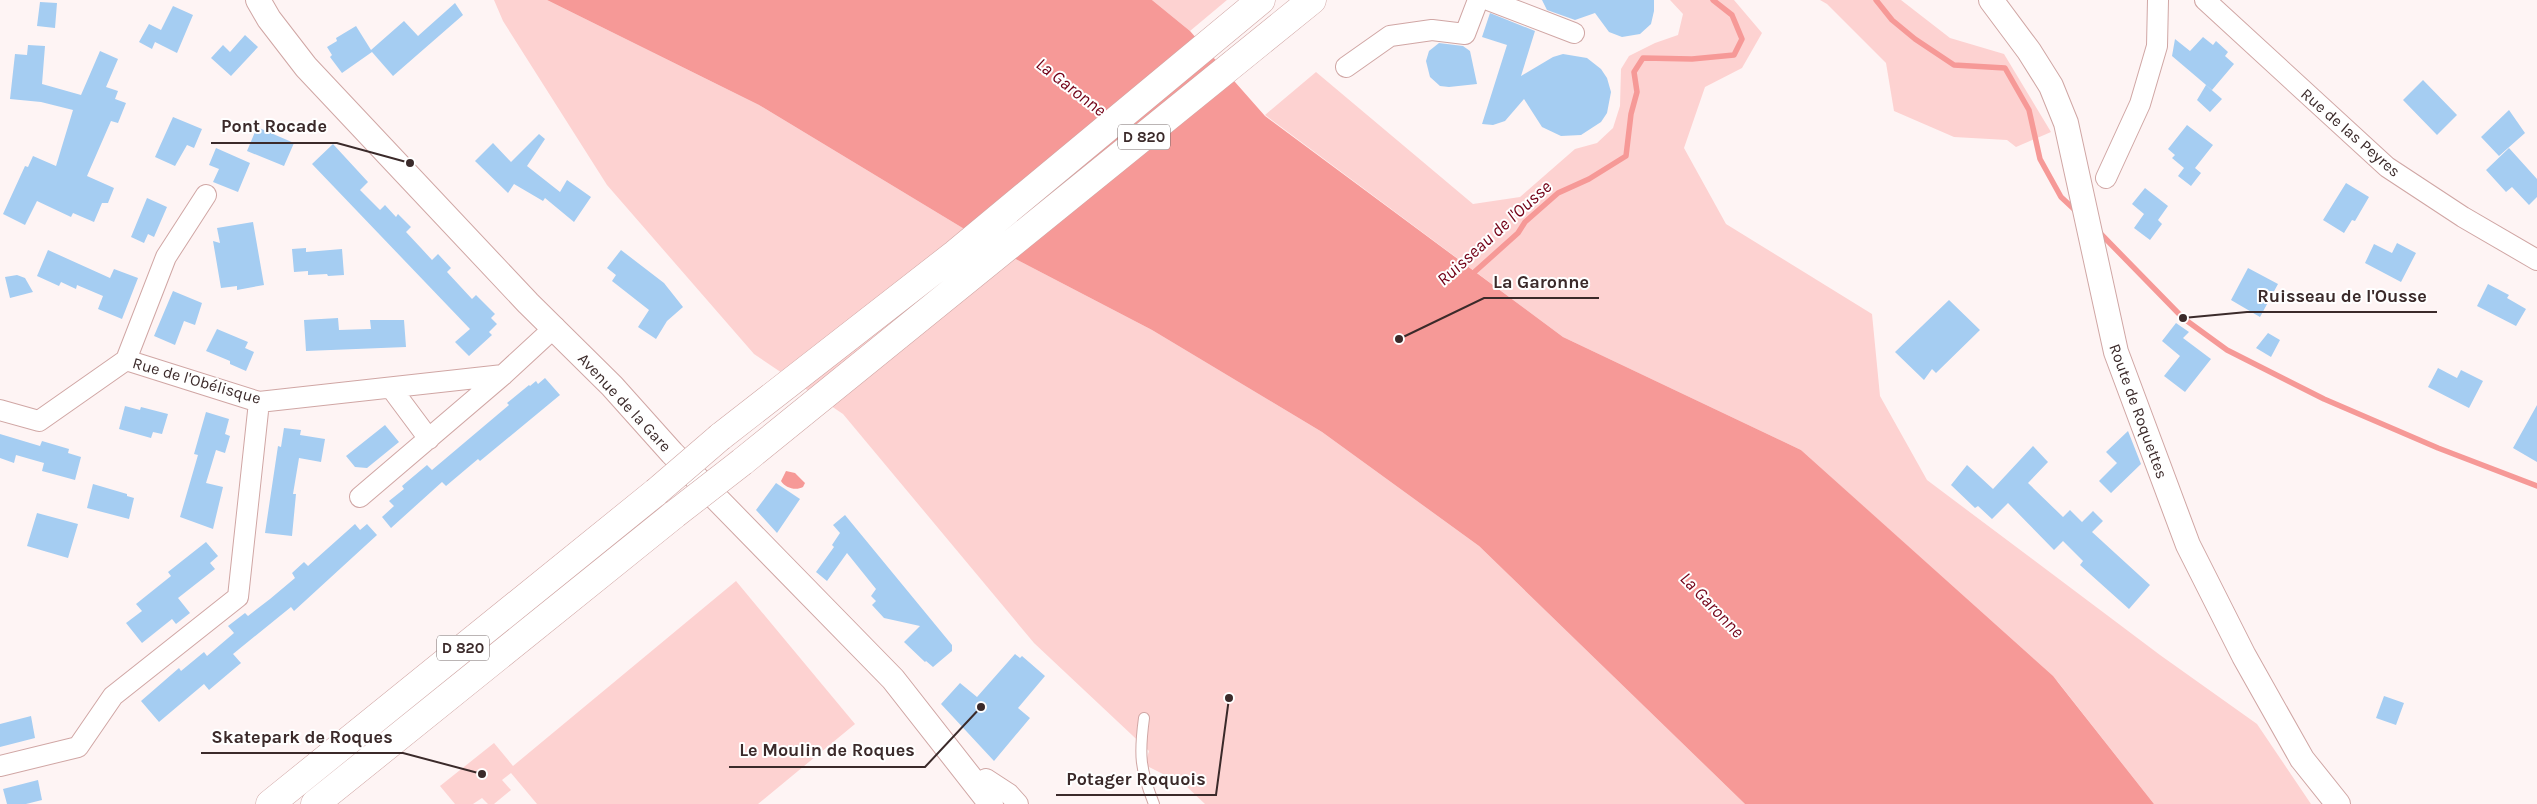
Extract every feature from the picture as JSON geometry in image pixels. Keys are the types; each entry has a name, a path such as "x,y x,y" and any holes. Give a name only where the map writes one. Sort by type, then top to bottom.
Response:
{"highway":[{"name":"D 820","path":"270,804 656,492 720,437 954,254 1261,0"},
{"name":"D 820","path":"315,804 976,274 1312,0"}],"street":[{"name":"Avenue de la Gare","path":"258,0 269,19 306,67 528,303 555,327 672,453 893,679 991,804"},
{"path":"1346,67 1390,36 1432,30 1465,34 1478,0"},
{"path":"1488,0 1574,33"},
{"name":"Route de Roquettes","path":"1991,0 2029,50 2051,86 2066,124 2116,352 2188,545 2244,656 2302,759 2338,804"},
{"path":"2106,178 2140,104 2157,46 2158,0"},
{"name":"Rue de las Peyres","path":"2205,0 2387,167 2463,217 2537,260"},
{"path":"126,360 166,257 206,196"},
{"path":"360,497 503,375 555,327"},
{"name":"Rue de l'Obélisque","path":"0,410 40,421 126,360 259,402 503,375"},
{"path":"391,388 429,438"},
{"path":"0,766 78,747 113,696 238,597 259,402"},
{"path":"976,784 986,779 1008,794 1018,804"}],"lane":[{"path":"1144,718 1140,744 1142,775 1154,804"}],"shaded area":[{"path":"494,0 547,0 759,105 1004,253 1152,330 1322,432 1479,546 1745,804 1205,804 1185,785 1145,765 1149,751 1034,643 843,414 754,354 607,185 503,21"},
{"path":"1152,0 1227,0 1190,31"},
{"path":"1670,0 1734,0 1762,33 1742,68 1705,87 1684,148 1726,224 1872,314 1880,396 1927,480 2160,655 2257,724 2311,804 2154,804 2058,682 1801,450 1563,337 1265,115 1316,72 1473,204 1520,197 1575,149 1597,143 1613,128 1620,106 1621,69 1629,56 1655,43 1678,35 1683,14"},
{"path":"1820,0 1901,0 1950,38 2004,54 2051,132 2016,147 2007,140 1954,137 1894,111 1886,63 1827,4"},
{"path":"736,581 855,724 758,804 537,804 511,773 502,780 511,790 494,804 488,804 482,798 473,804 455,804 440,786 494,743 513,766"}],"water":[{"path":"547,0 1152,0 1190,31 1265,116 1563,337 1801,450 2053,676 2154,804 1745,804 1479,546 1322,432 1152,330 1004,253 759,105"},
{"path":"786,471 795,473 805,483 803,487 794,489 783,483 781,481"}],"building":[{"path":"1542,0 1654,0 1654,11 1651,24 1640,34 1622,37 1609,32 1595,13 1575,20 1547,10"},
{"path":"40,2 57,3 55,28 37,26"},
{"path":"455,3 463,15 393,76 372,52 342,73 330,57 332,55 327,47 337,41 336,38 356,26 371,50 404,21 418,36"},
{"path":"173,6 193,15 177,53 155,42 152,49 139,42 149,24 161,30"},
{"path":"1490,13 1535,31 1521,76 1553,57 1563,54 1587,58 1601,69 1607,78 1611,92 1607,113 1601,122 1581,135 1561,136 1542,127 1524,99 1505,121 1493,125 1482,124 1507,45 1482,37"},
{"path":"245,35 258,47 231,76 211,58 223,45 230,52"},
{"path":"2203,37 2213,45 2216,41 2228,52 2225,56 2234,64 2212,90 2172,56 2175,39 2190,51"},
{"path":"1439,43 1463,46 1470,51 1477,84 1440,86 1430,77 1426,61 1429,51"},
{"path":"28,45 45,46 42,84 81,95 100,51 118,59 106,87 118,91 115,99 126,103 118,123 111,121 87,176 114,188 108,203 102,203 94,222 73,213 71,217 37,201 25,225 3,214 25,166 28,167 33,156 56,166 73,110 41,102 10,99 15,54 27,55"},
{"path":"2423,80 2457,115 2437,135 2403,100"},
{"path":"2206,85 2222,99 2210,112 2197,100"},
{"path":"2509,110 2525,133 2499,156 2481,137"},
{"path":"173,117 202,129 194,148 187,145 175,166 155,157"},
{"path":"2187,125 2213,145 2195,168 2201,173 2191,186 2178,176 2184,168 2172,158 2175,155 2168,149"},
{"path":"257,127 294,143 284,166 247,151"},
{"path":"539,134 545,139 527,166 560,192 567,180 591,197 574,222 545,198 543,201 514,184 508,193 475,161 493,143 511,162"},
{"path":"333,144 368,182 360,190 380,210 385,205 396,217 398,214 411,227 406,232 432,260 438,254 451,268 447,272 472,299 476,295 495,314 491,318 497,324 489,332 492,335 469,356 455,342 470,329 312,164"},
{"path":"216,148 250,163 238,192 213,182 219,169 209,165"},
{"path":"2509,148 2537,179 2537,197 2529,205 2512,187 2506,192 2486,170"},
{"path":"2346,183 2369,197 2355,221 2352,220 2344,233 2323,220"},
{"path":"2145,188 2168,206 2158,220 2162,224 2150,240 2134,228 2144,214 2132,204"},
{"path":"147,198 167,207 154,237 148,234 144,243 131,237"},
{"path":"253,222 264,285 237,290 237,286 221,288 213,241 220,243 217,228"},
{"path":"2397,243 2416,253 2401,282 2365,263 2374,244 2392,253"},
{"path":"306,248 306,252 342,249 344,275 308,275 308,271 294,272 292,249"},
{"path":"48,250 110,278 114,269 138,278 122,319 98,309 103,296 77,285 76,289 61,282 59,286 37,276"},
{"path":"621,250 664,283 683,307 667,321 656,339 638,327 649,310 612,281 616,275 607,268"},
{"path":"2248,268 2278,284 2260,317 2231,300"},
{"path":"17,275 25,278 33,292 10,298 5,277"},
{"path":"2488,284 2509,295 2507,298 2526,309 2516,326 2477,306"},
{"path":"173,291 202,303 195,325 184,321 175,345 154,336"},
{"path":"1949,300 1980,330 1936,373 1932,369 1924,380 1895,352"},
{"path":"338,318 339,330 371,329 370,320 404,320 406,347 306,351 304,320"},
{"path":"2176,323 2189,332 2183,338 2211,359 2185,392 2164,376 2180,356 2162,341"},
{"path":"217,329 248,342 245,348 254,352 246,371 230,364 230,361 206,351"},
{"path":"2268,333 2280,340 2271,357 2256,348"},
{"path":"2438,368 2457,378 2461,370 2483,381 2469,408 2428,387"},
{"path":"545,378 560,395 480,461 478,459 446,486 442,482 391,528 382,517 394,506 389,501 404,489 402,486 427,465 432,470 509,405 507,403 529,385 536,381 538,384"},
{"path":"2537,405 2537,462 2513,448"},
{"path":"125,406 140,410 141,407 168,414 162,434 153,432 151,438 119,429"},
{"path":"206,412 229,419 225,434 230,436 225,453 216,450 206,483 223,487 213,529 180,517 198,455 194,454"},
{"path":"385,425 399,442 367,468 355,467 346,456"},
{"path":"284,428 301,430 300,435 325,439 321,462 299,458 293,494 296,494 292,536 265,533 278,446 281,447"},
{"path":"2128,431 2141,464 2111,493 2099,481 2117,463 2106,452"},
{"path":"0,434 40,446 42,441 69,449 68,453 81,457 75,480 42,471 44,463 16,455 14,463 0,458"},
{"path":"2033,446 2048,462 2028,483 2063,517 2070,510 2082,522 2093,511 2103,521 2092,532 2150,585 2129,609 2080,565 2083,561 2063,541 2054,550 2008,503 1992,519 1978,506 1975,508 1951,485 1967,465 1993,489"},
{"path":"776,483 800,499 777,533 756,510"},
{"path":"93,484 127,494 127,496 134,498 129,519 87,508"},
{"path":"37,513 78,524 68,558 27,546"},
{"path":"845,515 952,645 952,651 933,667 904,642 920,626 884,618 872,605 876,601 871,596 876,589 847,553 827,581 816,572 834,547 832,545 840,533 833,525"},
{"path":"355,524 360,530 367,524 377,535 294,611 291,607 233,654 241,663 209,690 204,684 159,722 141,701 179,668 181,671 204,652 207,656 234,633 228,626 245,613 248,616 270,599 295,578 292,573 304,562 308,566"},
{"path":"206,542 218,556 210,563 215,569 178,598 190,613 176,624 172,619 142,643 126,623 142,611 136,604 171,576 168,572"},
{"path":"1015,654 1020,658 1022,656 1045,676 1018,708 1030,718 994,761 941,704 960,683 977,697"},
{"path":"2384,696 2404,703 2396,725 2376,718"},
{"path":"31,716 35,738 0,747 0,724"},
{"path":"38,780 42,800 26,804 7,804 3,789"}],"waterway":[{"name":"Ruisseau de l'Ousse","path":"1470,276 1518,233 1525,222 1558,193 1589,179 1626,156 1631,114 1637,92 1634,72 1643,58 1692,59 1734,55 1742,39 1732,15 1713,0"},
{"name":"Ruisseau de l'Ousse","path":"1876,0 1892,20 1915,39 1954,65 2005,68 2029,110 2040,159 2061,197 2076,211"},
{"name":"Ruisseau de l'Ousse","path":"2098,231 2183,318 2227,350 2324,399 2438,448 2537,486"}],"place":[{"name":"Pont Rocade","path":"410,163"},
{"name":"Ruisseau de l'Ousse","path":"2183,318"},
{"name":"La Garonne","path":"1399,339"},
{"name":"Potager Roquois","path":"1229,698"},
{"name":"Le Moulin de Roques","path":"981,707"},
{"name":"Skatepark de Roques","path":"482,774"}]}
